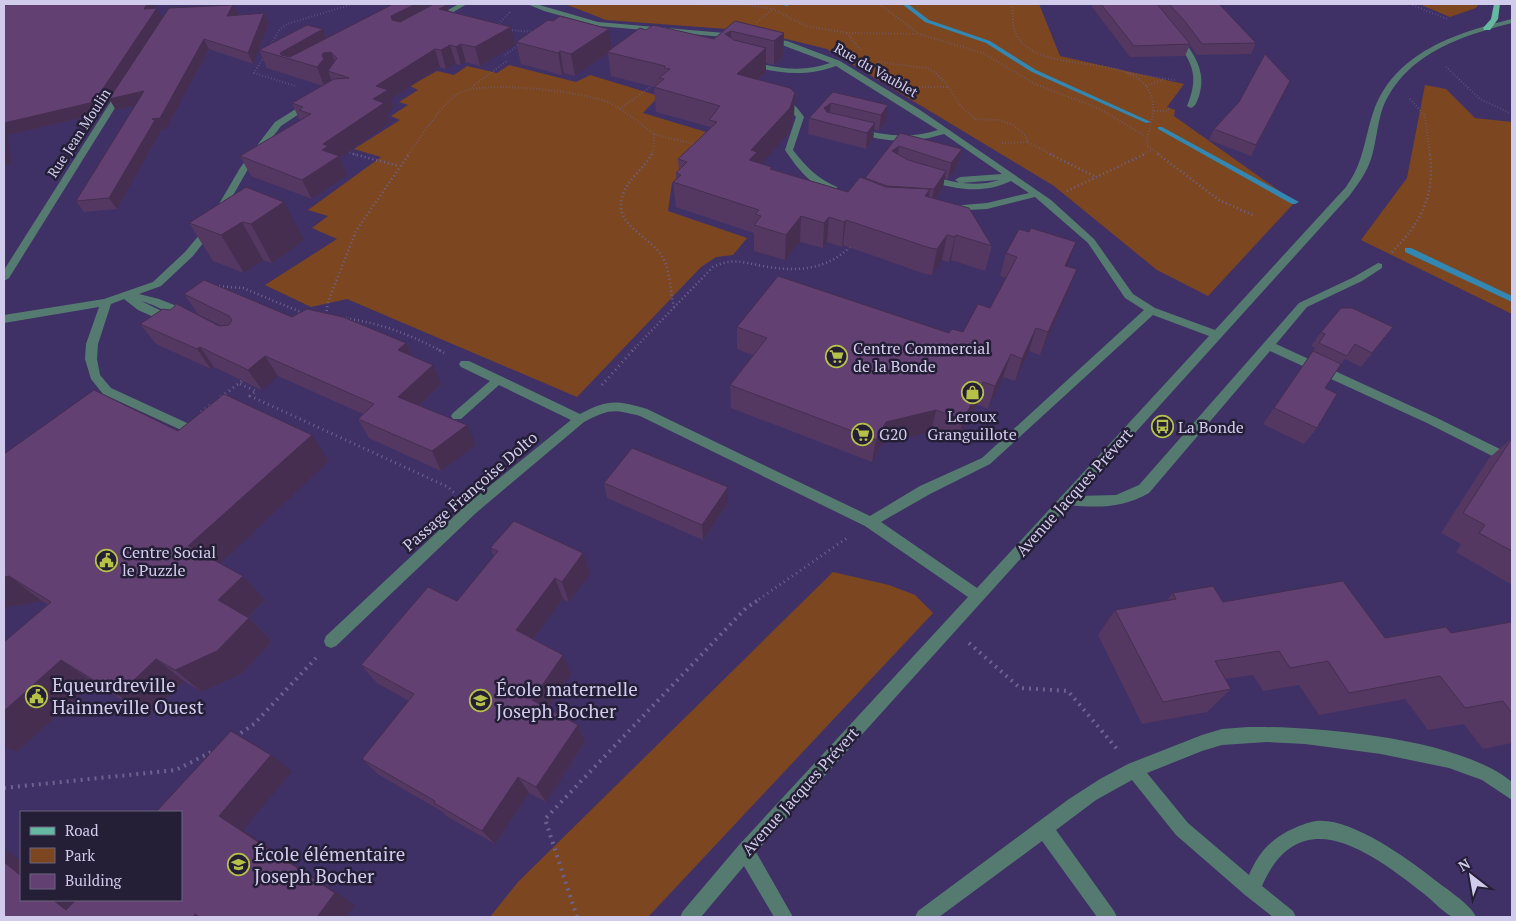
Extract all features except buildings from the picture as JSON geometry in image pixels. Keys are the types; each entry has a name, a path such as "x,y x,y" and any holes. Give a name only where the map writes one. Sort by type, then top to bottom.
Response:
{"main road":[{"path":"1487,28 1494,19 1498,4"}],"street":[{"path":"452,4 428,20 464,4"},
{"path":"530,4 598,24 746,37"},
{"name":"Avenue Jacques Prévert","path":"689,917 745,851 1347,193 1366,161 1379,109 1394,80 1407,66 1428,51 1476,31 1512,21"},
{"path":"1503,23 1512,30"},
{"path":"1174,33 1194,62 1199,76 1200,84 1191,106"},
{"name":"Rue du Vaublet","path":"755,38 784,43 837,63 945,131 1048,202 1091,241 1129,296 1151,310 1218,335"},
{"path":"738,60 794,74 822,69 837,63"},
{"path":"774,65 798,69 820,64 837,63"},
{"name":"Rue Jean Moulin","path":"4,278 127,84"},
{"path":"772,94 792,106 800,117 789,150 803,170 821,185 840,192"},
{"path":"4,320 106,302 157,284 189,254 209,229 244,168 278,124 318,99"},
{"path":"847,129 898,140 920,139 945,131"},
{"path":"880,130 895,134 945,131"},
{"path":"920,175 956,187 980,189 1001,183 1012,177"},
{"path":"950,177 963,180 995,176 1012,177"},
{"path":"942,210 987,206 1037,194"},
{"path":"1066,500 1113,501 1133,497 1144,489 1270,346 1303,305 1358,279 1378,266"},
{"path":"126,295 155,301 203,322"},
{"path":"126,295 142,308 183,325"},
{"path":"106,302 92,344 91,359 95,376 107,391 183,426"},
{"path":"870,522 924,490 986,461 1151,310"},
{"path":"1270,346 1431,420 1512,461"},
{"path":"465,364 580,420"},
{"path":"457,416 498,380"},
{"path":"603,407 617,406 643,412 870,522 978,596"},
{"name":"Passage Françoise Dolto","path":"331,641 471,509 580,420 603,407"},
{"path":"924,917 1044,829 1070,806 1134,770 1228,736 1282,735 1328,738 1397,749 1449,760 1488,774 1512,792"},
{"path":"1134,770 1182,829 1215,859 1286,917"},
{"path":"1044,829 1108,917"},
{"path":"1251,889 1269,855 1294,836 1318,829 1359,840 1419,879 1466,917"},
{"path":"745,851 784,917"}],"path":[{"path":"301,88 254,73 280,29 297,20 353,4"},
{"path":"689,4 746,5 773,9 806,26 847,33 919,34 983,53 1035,84 1100,109 1145,136"},
{"path":"879,4 919,34"},
{"path":"1012,4 1014,31 1017,38 1028,48 1060,61 1100,66 1121,72 1200,84"},
{"path":"1410,4 1476,31"},
{"path":"496,31 497,25 510,12"},
{"path":"506,30 539,32 532,36"},
{"path":"847,33 865,54"},
{"path":"505,55 526,41"},
{"path":"1428,51 1480,99 1512,114"},
{"path":"465,364 419,339 364,319 325,319 328,302 356,231 399,166 448,102 472,88 507,61"},
{"path":"871,61 902,64 934,72 945,82 960,105 975,119 997,118 1007,121 1026,134 1028,142 1096,176"},
{"path":"1121,72 1146,86 1154,111 1153,119 1145,136 1146,143 1152,150 1219,200 1255,216"},
{"path":"1146,86 1165,78"},
{"path":"1394,80 1425,116 1432,170 1426,207 1394,250"},
{"path":"620,109 653,85"},
{"path":"472,88 510,86 594,98 620,109 654,134 702,146"},
{"path":"1154,111 1167,111 1172,106"},
{"path":"654,134 655,144 652,155 627,186 621,199 621,209 624,217 650,241 665,260 669,272 674,307"},
{"path":"1048,202 1096,176 1152,150"},
{"path":"342,151 399,166"},
{"path":"603,407 600,387 713,267 723,261 738,260 787,270 804,270 831,263 846,252 856,239"},
{"path":"209,286 243,288 309,315"},
{"path":"183,426 247,378"},
{"path":"239,384 256,391 250,396 448,487 471,509"},
{"path":"577,917 545,819 746,608 870,522"},
{"path":"950,627 1020,688 1068,691 1134,770"},
{"path":"232,738 254,724 331,641"},
{"path":"4,788 176,770 218,748"}],"green space":[{"path":"565,4 1039,4 1060,56 1184,84 1167,107 1175,110 1174,116 1295,202 1208,296 1157,270 1054,186 827,49 754,31 606,20"},
{"path":"1419,4 1479,4 1476,8 1450,17"},
{"path":"509,65 576,82 590,75 659,96 643,113 706,132 701,137 697,151 704,154 672,183 668,211 747,238 733,255 716,257 701,267 577,397 347,299 311,307 265,285 337,239 312,228 328,216 308,210 381,157 354,149 400,120 391,116 408,105 399,102 418,90 410,86 437,71 454,75 467,66 497,73"},
{"path":"1425,85 1446,89 1475,118 1512,122 1512,314 1361,240 1407,178"},
{"path":"833,572 889,585 915,595 933,613 648,917 490,917 518,882"}],"waterway":[{"path":"905,4 927,21 988,42 1034,71 1148,122"},
{"path":"1160,128 1295,202"},
{"path":"1408,250 1512,299"}],"place":[{"name":"Centre Commercial de la Bonde","path":"837,357"},
{"name":"Leroux Granguillote","path":"972,392"},
{"name":"La Bonde","path":"1162,427"},
{"name":"G20","path":"863,434"},
{"name":"Centre Social le Puzzle","path":"106,561"},
{"name":"Equeurdreville Hainneville Ouest","path":"36,696"},
{"name":"École maternelle Joseph Bocher","path":"480,700"},
{"name":"École élémentaire Joseph Bocher","path":"238,865"}]}
